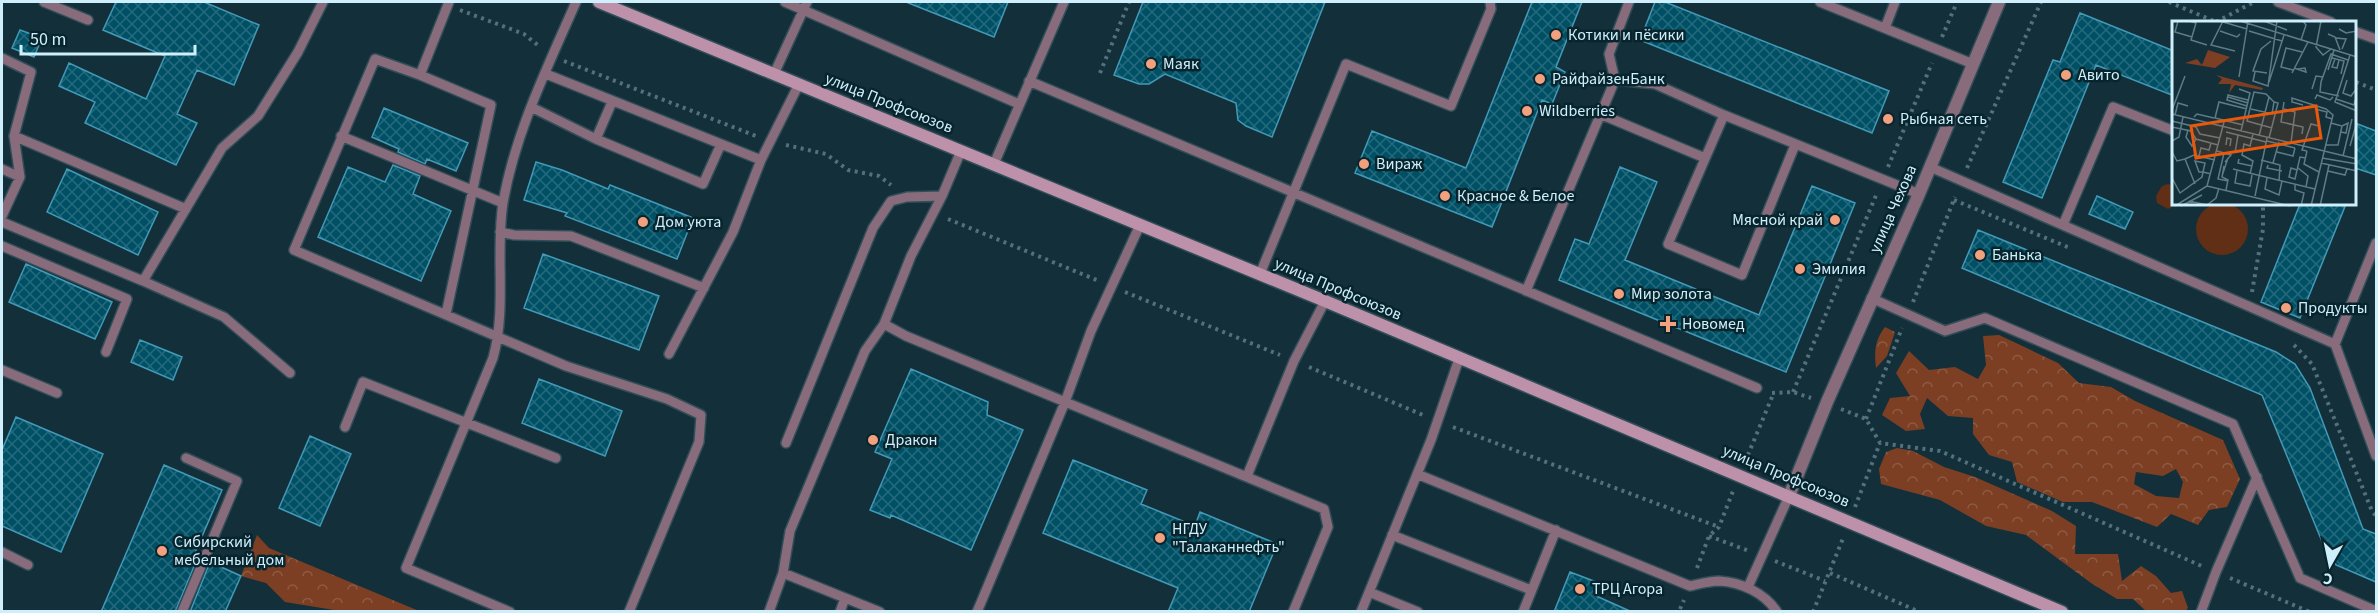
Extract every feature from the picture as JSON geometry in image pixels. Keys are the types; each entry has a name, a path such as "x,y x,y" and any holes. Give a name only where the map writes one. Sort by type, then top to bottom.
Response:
{"main road":[{"name":"улица Профсоюзов","path":"599,2 1740,474 2062,612"}],"street":[{"name":"улица Чехова","path":"1790,496 1871,298 1919,194 1999,2"}],"lane":[{"path":"44,2 88,20"},
{"path":"143,281 222,148 258,116 298,52 323,2"},
{"path":"510,612 406,568 493,358 499,338 500,232 503,203 517,148 531,107 576,2"},
{"path":"785,2 805,5 1018,104"},
{"path":"994,164 1018,104 1065,2"},
{"path":"1260,274 1346,64 1451,106 1491,9 1490,2"},
{"path":"1526,291 1615,80 1609,54 1629,2"},
{"path":"1820,2 1847,6 1886,28 1973,63"},
{"path":"1886,28 1895,2"},
{"path":"2278,2 2302,6 2328,21"},
{"path":"420,75 449,4"},
{"path":"774,74 805,5"},
{"path":"2357,33 2376,39"},
{"path":"2,58 30,72 14,136 20,177 2,216"},
{"path":"446,314 491,105 375,59 294,250 566,366 667,399 701,415 699,442 629,612"},
{"path":"546,74 761,160"},
{"path":"1615,80 1655,84 1724,115 1919,194"},
{"path":"1029,81 1757,387"},
{"path":"669,354 733,232 761,160 799,84"},
{"path":"596,139 612,102"},
{"path":"531,107 596,139 703,184 721,144"},
{"path":"2063,225 2113,107 2172,130"},
{"path":"1600,114 1705,158"},
{"path":"1724,115 1668,244 1742,274 1796,144"},
{"path":"14,136 186,208"},
{"path":"341,136 503,203"},
{"path":"769,612 783,573 790,531 865,351 884,324 961,151"},
{"path":"1930,167 2335,344"},
{"path":"2,169 20,177"},
{"path":"786,443 873,228 891,201 907,197 942,196"},
{"path":"2,222 224,316 290,373"},
{"path":"977,612 1065,402 1110,285 1140,225"},
{"path":"500,232 514,235 571,236 704,288"},
{"path":"2376,243 2335,344 2376,456"},
{"path":"2,246 127,299 106,352"},
{"path":"1871,298 1945,331 1985,318 2233,424 2300,578 2376,611"},
{"path":"1247,476 1294,360 1325,301"},
{"path":"884,324 906,336 1324,509 1328,527 1293,612"},
{"path":"1361,612 1417,474 1459,359"},
{"path":"2,372 57,393"},
{"path":"345,428 363,382 556,458"},
{"path":"182,612 237,481 186,458"},
{"path":"1417,474 1690,586 1718,581 1748,587 1772,603 1777,612"},
{"path":"2201,612 2257,477"},
{"path":"1748,587 1790,496"},
{"path":"1523,612 1556,530"},
{"path":"1392,535 1531,590"},
{"path":"2,552 28,565"},
{"path":"783,573 880,612"},
{"path":"1369,592 1418,612"},
{"path":"840,612 845,598"}],"path":[{"path":"1100,73 1129,2"},
{"path":"1793,392 1957,2"},
{"path":"1866,419 1962,180 2040,2"},
{"path":"2169,2 2214,21"},
{"path":"2218,21 2254,2"},
{"path":"449,4 524,34 552,56 771,142 826,154 848,170 879,176 907,197"},
{"path":"2357,83 2376,90"},
{"path":"1954,200 2073,250"},
{"path":"2250,307 2263,229 2263,206"},
{"path":"932,213 1436,420 1719,527"},
{"path":"2289,342 2312,364 2376,516"},
{"path":"1757,387 1773,393 1793,392 1827,402 1866,419 1880,443 1940,451 2310,612"},
{"path":"1680,609 1709,537 1719,527 1773,393"},
{"path":"1830,572 1920,612"}],"shaded area":[{"path":"2172,185 2172,206 2174,206 2168,209 2157,203 2156,196 2162,186"},
{"path":"2210,206 2234,206 2244,215 2247,224 2244,243 2236,251 2222,255 2208,251 2200,243 2196,229 2200,215"}],"green space":[{"path":"1885,327 1895,332 1887,356 1876,368 1876,346"},
{"path":"1999,335 2058,363 2079,383 2111,387 2135,401 2223,440 2240,479 2227,507 2209,510 2198,525 2171,514 2157,527 2092,502 2063,502 2017,482 2012,462 1989,455 1973,434 1973,418 1948,416 1927,398 1920,414 1925,429 1906,431 1882,415 1890,398 1910,396 1896,373 1909,351 1929,370 1955,367 1978,379 1986,365 1983,336","holes":["2176,469 2183,482 2179,498 2156,496 2134,484 2136,472 2163,476"]},
{"path":"1897,448 1913,451 1944,467 1975,477 2052,511 2076,526 2075,554 2118,554 2122,581 2141,566 2156,576 2171,593 2182,591 2188,608 2185,611 2146,611 2133,599 2117,599 2091,583 2026,535 1986,526 1940,500 1881,484 1879,469 1886,452"},
{"path":"257,535 269,548 419,611 340,611 285,602 266,583 241,576"}],"building":[{"path":"116,2 204,2 259,25 234,85 197,70 177,114 197,123 176,165 85,123 95,102 59,86 69,63 146,99 165,56 103,30"},
{"path":"906,2 1008,2 994,37"},
{"path":"1143,2 1325,2 1272,137 1238,120 1236,103 1165,74 1149,84 1139,84 1114,75"},
{"path":"1532,2 1582,2 1556,67 1565,72 1552,104 1542,100 1492,227 1355,173 1372,131 1466,168"},
{"path":"1655,2 1665,2 1889,91 1872,133 1640,40"},
{"path":"2080,13 2172,50 2172,95 2096,65 2042,198 2003,182 2053,60 2060,62"},
{"path":"20,30 42,38 34,57 12,48"},
{"path":"384,108 468,143 456,171 427,159 425,164 372,137"},
{"path":"2357,124 2376,131 2376,175 2357,169"},
{"path":"536,162 608,189 610,185 693,218 677,259 565,216 567,213 524,200"},
{"path":"393,165 420,176 413,194 451,211 421,281 318,237 348,167 385,182"},
{"path":"1620,167 1657,182 1625,260 1759,315 1812,186 1855,203 1786,372 1559,280 1575,239 1589,244"},
{"path":"67,169 158,212 138,255 47,212"},
{"path":"2097,196 2133,212 2125,229 2089,214"},
{"path":"2299,206 2345,206 2300,318 2261,302"},
{"path":"1978,230 2276,352 2295,364 2310,388 2363,529 2376,534 2376,582 2336,565 2323,544 2262,395 1962,268"},
{"path":"543,254 659,296 639,350 524,308"},
{"path":"26,264 112,302 95,339 9,302"},
{"path":"140,340 182,357 173,380 131,362"},
{"path":"911,369 988,402 987,415 1023,430 971,550 891,515 890,518 870,510 892,459 875,452"},
{"path":"539,379 622,411 605,456 522,423"},
{"path":"16,417 103,454 61,552 2,526 2,450"},
{"path":"310,436 351,454 320,526 279,508"},
{"name":"НГДУ \"Талаканнефть\"","path":"1073,460 1147,490 1141,504 1195,526 1200,512 1277,544 1249,612 1168,612 1178,588 1043,533"},
{"name":"Сибирский мебельный дом","path":"164,465 222,490 194,555 198,557 175,612 101,612"},
{"path":"210,562 241,576 225,612 190,612"},
{"name":"ТРЦ Агора","path":"1570,572 1599,583 1594,595 1632,612 1554,612"}],"place":[{"name":"Котики и пёсики","path":"1556,35"},
{"name":"Маяк","path":"1151,64"},
{"name":"Авито","path":"2066,75"},
{"name":"РайфайзенБанк","path":"1540,79"},
{"name":"Wildberries","path":"1527,111"},
{"name":"Рыбная сеть","path":"1888,119"},
{"name":"Вираж","path":"1364,164"},
{"name":"Красное & Белое","path":"1445,196"},
{"name":"Мясной край","path":"1835,220"},
{"name":"Дом уюта","path":"643,222"},
{"name":"Банька","path":"1980,255"},
{"name":"Эмилия","path":"1800,269"},
{"name":"Мир золота","path":"1619,294"},
{"name":"Продукты","path":"2286,308"},
{"name":"Новомед","path":"1668,324"},
{"name":"Дракон","path":"873,440"},
{"name":"НГДУ \"Талаканнефть\"","path":"1160,538"},
{"name":"Сибирский мебельный дом","path":"162,551"},
{"name":"ТРЦ Агора","path":"1580,589"}]}
